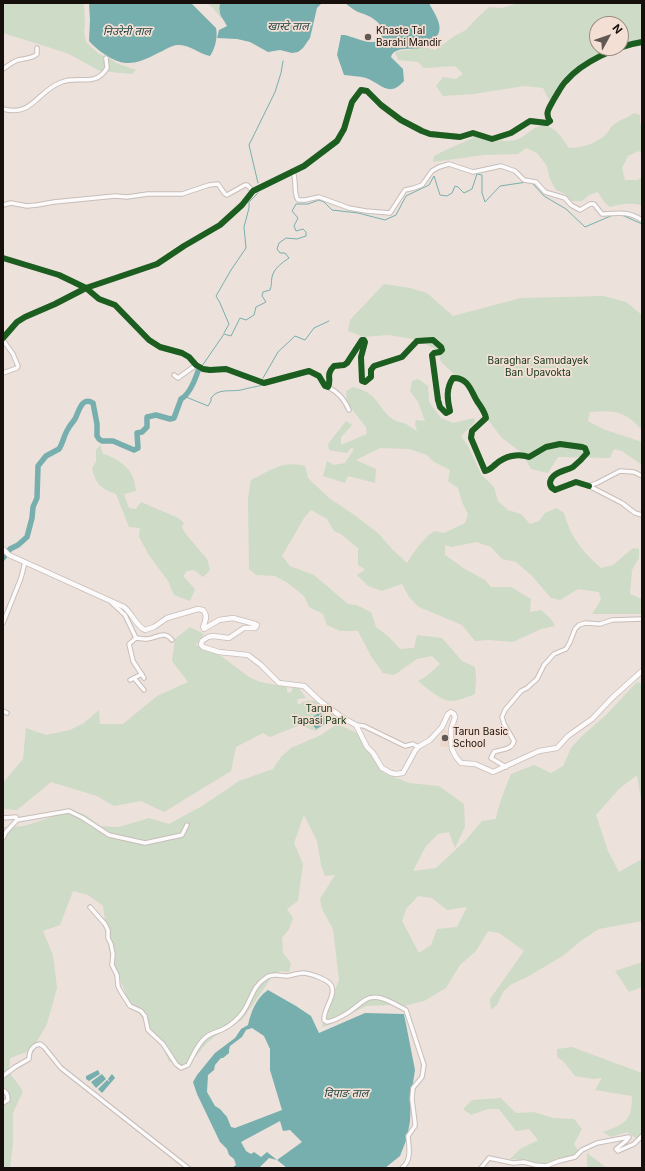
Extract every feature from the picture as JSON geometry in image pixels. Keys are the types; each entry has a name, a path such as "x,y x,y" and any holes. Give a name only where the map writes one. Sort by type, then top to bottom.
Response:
{"main road":[{"path":"3,339 22,319 86,288 161,262 179,249 224,222 242,205 253,191 304,166 340,137 347,122 352,102 361,90 367,91 381,105 401,120 422,131 460,137 473,132 489,139 496,138 511,132 530,121 547,123 550,121 547,116 548,110 562,86 572,75 586,64 614,51 642,42"},
{"path":"3,549 9,555 112,602 129,612 141,628 145,630 154,627 167,618 198,609 203,610 206,615 203,627 204,629 223,618 233,618 257,625 255,628 244,628 229,638 208,636 202,641 201,645 219,652 248,654 279,683 304,686 320,701 343,718 356,725 365,744 373,753 380,766 391,773 396,774 403,773 418,748 430,740 442,727 447,716 451,712 455,717 451,730 452,750 461,763 477,765 493,772 539,751 557,748 568,736 592,719 613,696 642,671"}],"street":[{"path":"3,69 21,59 34,57 37,54 37,48"},
{"path":"3,109 10,111 24,110 42,94 62,81 73,79 86,81 100,76 107,68 106,58"},
{"path":"293,172 296,197 298,200 319,197 349,208 390,213 405,190 422,184 432,171 439,166 449,164 473,172 501,166 515,171 524,180 536,182 545,192 565,198 571,205 580,210 590,204 594,204 602,214 621,212 635,215 642,220"},
{"path":"3,205 11,203 27,206 115,196 127,197 148,194 182,194 209,185 218,184 227,195 245,185 253,191"},
{"path":"3,258 59,275 86,288 99,299 115,306 149,340 160,347 182,353 203,369 228,370 264,382 309,371 319,376 325,386 341,396 349,410"},
{"path":"3,339 13,354 18,366 17,368 3,373"},
{"path":"328,388 330,385 328,375 330,370 334,366 347,364 363,340 365,340 365,342 361,362 362,380 365,382 371,377 371,370 374,366 402,357 417,341 433,340 441,347 442,350 432,355 438,400 442,410 446,413 450,411 447,401 448,389 453,378 458,378 464,380 470,386 485,414 486,418 472,431 470,438 485,471 489,470 497,462 516,454 529,457 546,447 560,444 582,447 585,448 587,453 574,466 554,476 550,482 552,489 555,490 576,482 589,486 642,515"},
{"path":"174,375 178,378 196,365"},
{"path":"589,486 609,478 620,470 634,472 642,476"},
{"path":"3,623 21,578 24,562"},
{"path":"112,602 125,615 136,638"},
{"path":"506,767 491,758 494,752 510,748 513,745 514,741 504,724 502,717 505,710 521,691 537,679 544,665 554,654 566,648 575,629 579,625 585,623 600,624 612,620 642,620"},
{"path":"144,678 133,661 129,644 136,638 147,639 162,634 172,640"},
{"path":"130,680 142,674"},
{"path":"134,678 144,690"},
{"path":"356,725 364,726 405,746 413,744 418,748"},
{"path":"3,838 6,832 17,820 69,811 109,835 145,843 182,835 187,825"},
{"path":"3,818 16,817 17,820"},
{"path":"90,907 105,924 108,930 108,938 113,954 112,965 117,975 118,986 121,992 130,1006 141,1011 145,1016 148,1030 163,1044 176,1064 181,1068 188,1065 193,1055 206,1037 212,1032 225,1029 241,1015 254,989 268,976 288,976 302,973 320,978 329,983 332,992 324,1015 324,1020 327,1022 348,1013 366,999 370,998 377,997 406,1010 423,1060 424,1071 422,1077 413,1088 412,1099 415,1126 408,1136 410,1152 406,1165 402,1168"},
{"path":"3,1076 29,1059 29,1053 36,1045 40,1044 61,1068 188,1168"},
{"path":"3,1090 8,1096 8,1100 3,1104"},
{"path":"481,1168 489,1158 513,1163 524,1162 546,1166 575,1157 582,1150 597,1143 629,1137 616,1149 618,1151 634,1144 642,1136"}],"shaded area":[{"name":"Tarun Basic School","path":"442,730 449,731 448,747 440,746"}],"green space":[{"path":"3,3 84,3 84,32 86,42 99,54 116,63 136,70 132,74 100,71 69,54 3,33"},
{"path":"206,3 220,3 219,12 222,19 212,7"},
{"path":"519,3 642,3 642,40 629,45 629,16 589,16 589,56 602,56 577,66 563,79 549,100 543,88 524,86 474,94 443,96 436,86 443,77 456,79 463,74 455,66 424,68 418,62 398,60 395,52 425,47 435,50 456,35 466,30 489,7 502,8"},
{"path":"634,113 640,115 640,123 642,125 642,154 639,151 628,156 622,168 625,180 637,180 642,177 642,206 622,204 610,207 605,203 598,192 589,195 582,201 571,201 565,194 556,190 550,179 547,166 537,153 526,148 518,154 484,155 433,162 434,156 476,136 501,141 511,141 519,139 535,128 541,126 546,126 555,130 569,148 583,146 600,139 607,134 614,124"},
{"name":"Baraghar Samudayek Ban Upavokta","path":"384,284 410,288 427,293 453,316 521,298 603,296 626,302 642,315 642,430 625,415 613,412 590,412 588,421 603,429 642,442 642,465 622,451 614,449 610,458 558,457 548,473 531,469 522,453 502,438 486,417 470,389 441,362 437,350 418,340 388,335 364,337 348,331 350,320"},
{"path":"418,379 428,386 429,402 441,418 453,423 474,418 475,422 461,436 468,446 481,474 494,487 498,501 508,510 521,514 530,524 539,521 545,513 557,508 564,513 578,544 601,568 613,565 633,548 639,549 639,558 632,570 630,594 642,599 642,614 592,614 601,600 599,592 578,589 560,600 551,598 532,576 516,562 502,559 491,547 476,542 452,547 445,545 445,555 465,569 485,580 491,587 511,587 531,599 530,612 541,610 551,619 555,626 541,629 513,642 489,640 475,641 462,625 419,607 409,597 402,584 382,591 368,586 357,575 365,570 358,565 358,548 341,534 334,531 327,519 311,510 304,518 282,556 290,566 314,575 348,604 356,605 371,612 376,627 389,637 400,649 414,648 417,635 442,638 462,661 475,667 475,694 460,700 450,701 438,696 418,681 428,675 440,664 432,656 417,659 394,675 383,673 371,656 358,631 340,631 327,625 323,614 309,607 304,596 288,583 275,576 256,575 249,569 248,499 251,480 284,465 297,464 305,466 308,478 329,498 379,534 407,563 419,546 434,531 444,533 465,523 468,514 462,502 458,488 448,481 450,470 434,462 427,455 410,449 380,448 356,460 376,469 375,483 348,476 345,483 323,476 327,461 334,465 345,463 354,449 351,448 347,453 329,450 328,444 346,421 352,425 341,437 341,445 367,434 366,427 347,403 346,391 353,387 367,392 391,418 406,424 417,431 415,424 416,420 425,421 418,402 410,391 412,381"},
{"path":"100,445 103,454 119,462 130,471 132,475 136,491 124,494 129,508 136,509 141,502 178,518 184,523 182,527 185,533 207,559 210,570 203,577 194,570 187,571 183,576 195,589 190,601 174,595 168,581 149,555 139,537 140,528 129,527 116,494 106,490 97,482 92,468 96,462 96,450"},
{"name":"Tarun Tapasi Park","path":"190,627 204,634 196,645 221,656 249,677 260,682 287,687 287,692 291,693 293,686 298,687 306,698 297,699 298,705 304,702 314,701 324,705 339,716 333,717 316,731 312,726 315,731 300,725 270,737 263,733 236,747 231,771 164,812 141,801 114,806 97,796 51,782 17,810 3,809 3,783 23,759 26,728 46,735 70,730 84,723 99,710 100,724 123,724 157,696 188,682 172,661 175,639"},
{"path":"637,682 642,684 642,806 637,775 619,789 596,815 608,851 619,872 642,859 642,921 599,929 582,940 564,955 529,976 510,985 503,992 497,1005 491,1010 490,999 524,951 499,933 488,931 476,951 460,965 446,988 424,1001 404,1006 366,1006 329,1025 322,1027 325,1014 339,980 333,929 322,909 320,899 335,875 325,876 321,865 317,841 304,815 294,843 303,864 298,901 287,909 293,918 289,929 282,938 283,953 291,963 289,972 281,971 274,974 242,1020 221,1031 207,1043 192,1061 181,1069 169,1061 156,1035 128,1000 109,950 103,906 88,895 73,891 60,925 43,931 53,955 57,988 47,1024 32,1050 10,1058 9,1072 23,1091 13,1113 13,1143 10,1168 3,1168 3,827 24,826 73,810 87,816 100,826 119,827 149,818 169,824 202,806 239,781 273,769 281,757 291,748 321,735 337,724 357,733 384,773 409,783 439,786 464,804 465,827 455,848 449,832 438,834 426,846 413,871 436,868 466,840 482,821 496,819 500,802 511,774 534,765 551,773 563,766 571,748 606,715","holes":["418,896 432,898 447,910 467,907 457,927 437,929 431,945 419,953 402,921 406,909"]},
{"path":"642,962 642,987 629,992 615,971"},
{"path":"572,1047 642,1073 642,1142 627,1132 611,1137 603,1132 626,1120 631,1111 632,1096 595,1090 602,1078 593,1079 575,1076 564,1062 557,1057 557,1049"},
{"path":"501,1098 516,1113 534,1112 553,1118 574,1119 582,1129 574,1144 579,1152 569,1160 557,1158 549,1165 525,1160 510,1159 520,1149 538,1140 529,1129 516,1131 499,1109 488,1109 471,1115 463,1109 472,1100"},
{"path":"587,1153 607,1168 587,1168"}],"water":[{"name":"निउरेनी ताल","path":"89,3 191,3 216,28 217,35 215,46 210,56 186,46 175,45 138,62 121,62 101,52 89,41"},
{"name":"खास्टे ताल","path":"220,3 322,3 317,8 310,38 303,48 298,52 292,53 280,50 268,52 250,42 237,39 217,38 219,30 227,26 220,13"},
{"path":"345,3 429,3 435,13 440,28 436,37 425,47 400,50 393,53 391,57 403,69 404,81 399,86 394,89 385,88 366,78 344,75 337,55 341,35 372,42 381,38 382,31 375,20 356,11"},
{"path":"321,713 327,723 316,729 311,723 310,719"},
{"name":"दिपाङ ताल","path":"268,990 311,1016 319,1033 365,1013 404,1014 415,1070 411,1096 410,1121 407,1138 400,1156 385,1168 287,1168 277,1160 269,1158 259,1168 232,1168 236,1165 234,1159 229,1155 227,1149 220,1142 197,1094 193,1082 215,1053 235,1038 241,1029 248,1025 255,1006 264,993","holes":["252,1028 264,1036 270,1049 270,1070 282,1110 235,1128 231,1127 227,1117 215,1106 207,1092 208,1075 214,1070 215,1065 221,1058 229,1053 230,1046 242,1037 246,1030","280,1121 283,1131 290,1130 302,1142 277,1160 267,1152 261,1157 254,1152 251,1154 246,1151 241,1142"]},
{"path":"98,1070 100,1074 89,1081 86,1079 86,1076"},
{"path":"102,1074 106,1079 96,1088 91,1082"},
{"path":"112,1074 115,1078 102,1093 98,1089 107,1080 110,1082 108,1079"}],"waterway":[{"path":"258,183 249,145 275,92 283,61"},
{"path":"202,366 224,334 231,336 240,318 246,320 254,315 256,307 266,302 262,296 263,292 270,290 272,277 275,271 289,258 285,253 280,253 277,249 279,243 286,238 297,239 306,236 306,232 303,229 296,231 294,226 298,218 292,211 296,204 308,204 319,200 324,202 332,210 358,213 385,220 396,215 406,196 429,185 434,176 440,195 447,196 452,193 455,186 464,193 472,189 477,174 482,175 482,193 485,202 500,186 527,182"},
{"path":"533,184 544,196 566,209 585,227 613,215"},
{"path":"224,333 229,324 216,296 246,248 244,227 249,202 258,193"},
{"path":"622,215 642,224"},
{"path":"263,378 278,352 295,336 305,340 314,328 329,321"},
{"path":"3,558 10,549 18,545 27,537 33,507 37,498 38,466 46,456 59,449 81,405 86,401 93,403 97,424 97,436 99,439 102,441 113,441 134,450 138,448 137,433 142,432 147,427 147,417 156,415 170,419 174,418 181,399 190,390 198,371"},
{"path":"186,397 208,406 211,398 217,393 263,385"}],"cycle path":[{"path":"3,338 17,322 25,317 86,288 157,264 220,225 242,205 253,191 304,166 337,141 344,129 352,102 361,90 367,91 381,105 401,120 430,134 460,137 473,133 492,139 511,133 530,121 547,123 550,121 548,118 549,107 563,85 581,67 611,51 642,42"},
{"path":"3,258 59,275 86,288 99,299 115,305 149,340 160,347 182,353 203,369 226,369 264,383 309,371 319,376 325,386 328,387 331,369 334,366 344,365 347,363 362,340 365,342 361,357 362,381 365,382 371,377 371,370 374,366 402,357 417,341 433,340 441,347 442,350 432,355 440,407 446,413 450,411 448,390 453,378 458,378 466,382 485,414 486,418 472,431 471,438 485,471 507,457 516,455 529,457 546,447 560,444 582,447 585,448 587,453 573,467 553,476 550,484 555,490 576,482 589,486"}],"place":[{"name":"Khaste Tal Barahi Mandir","path":"368,37"},
{"name":"Tarun Basic School","path":"445,738"}]}
